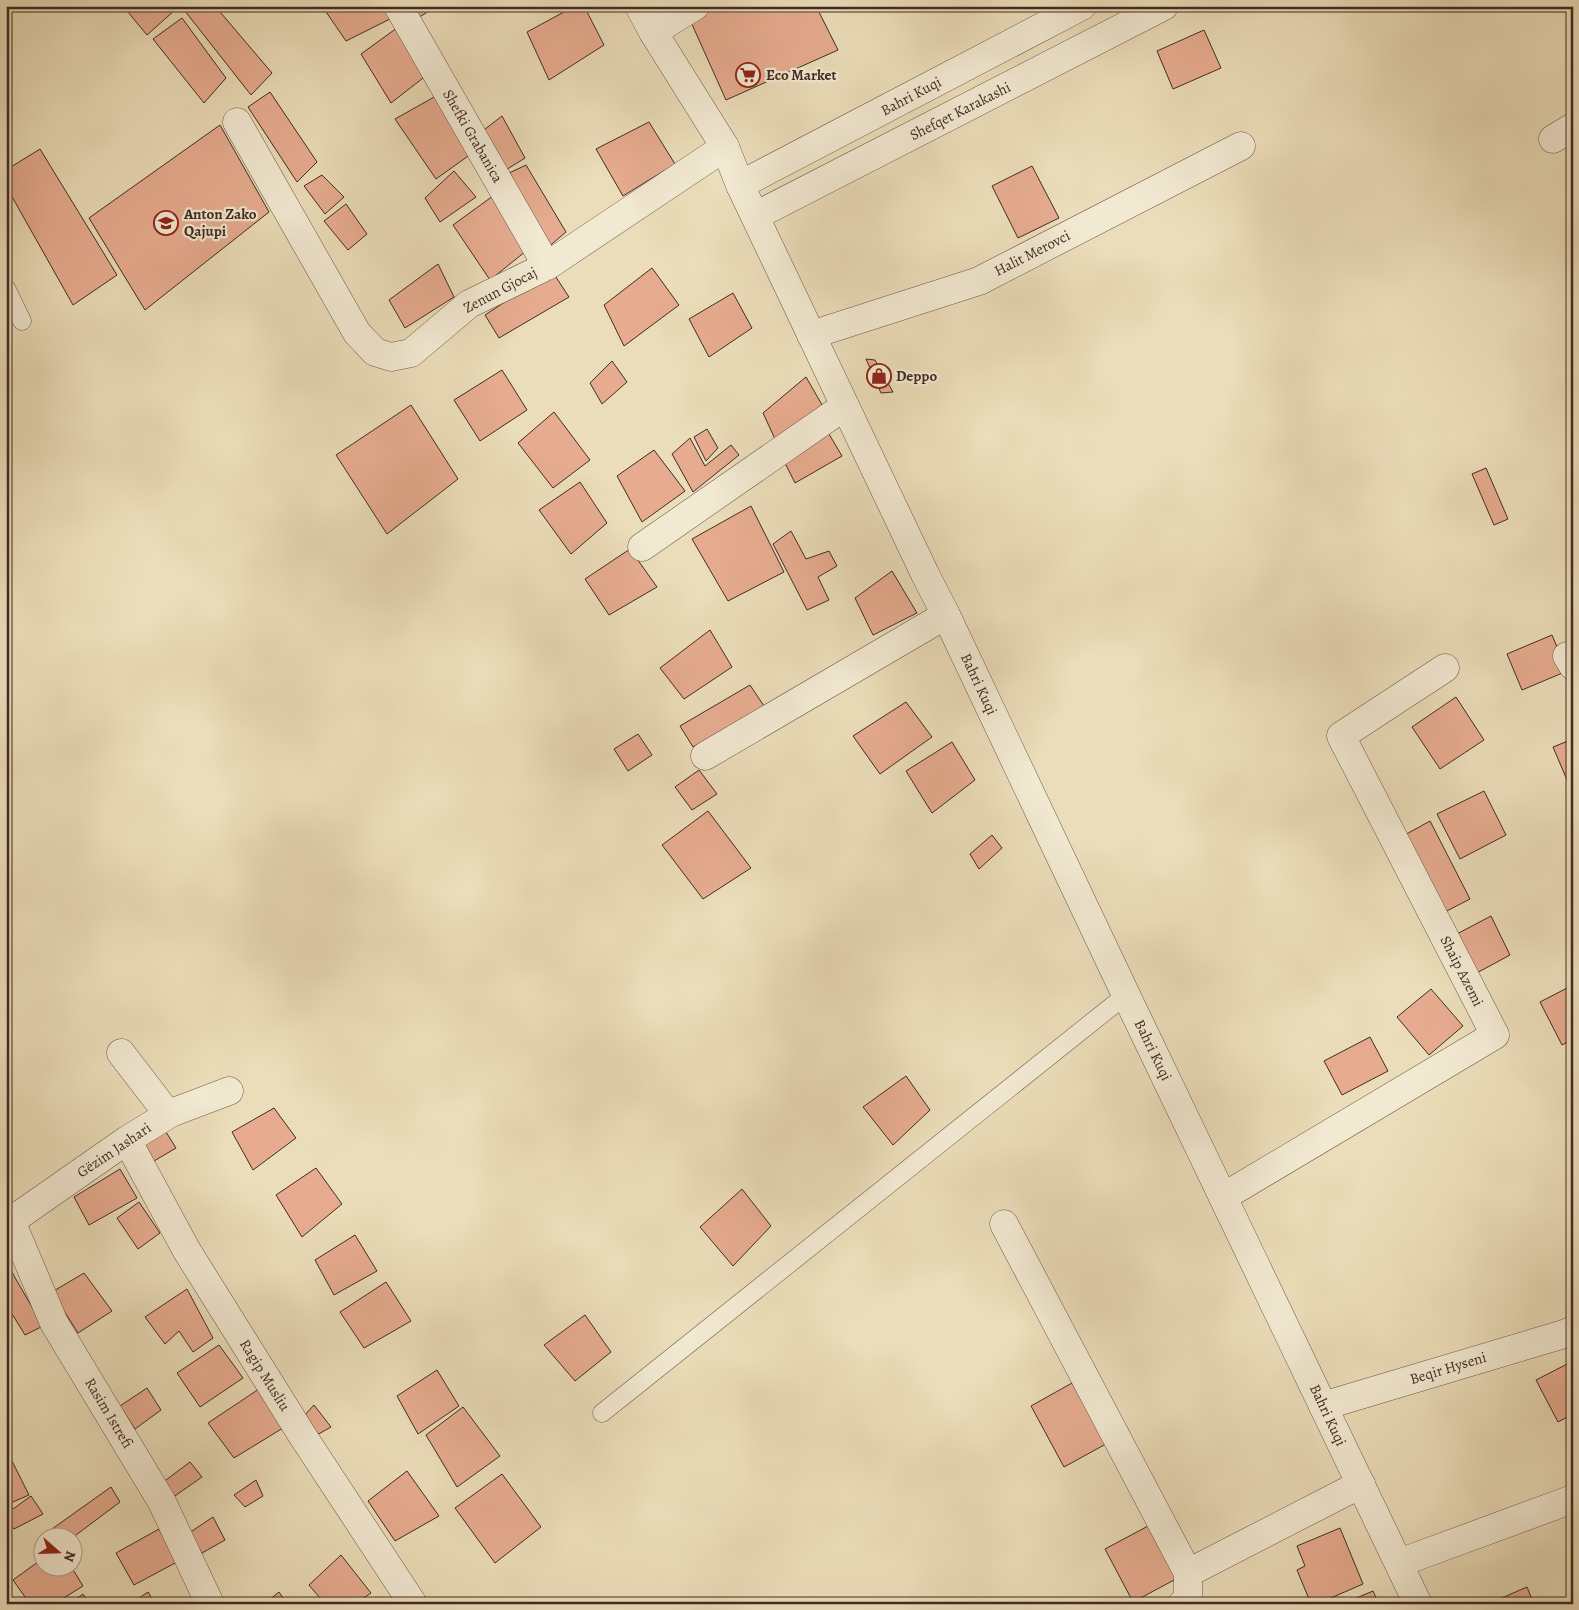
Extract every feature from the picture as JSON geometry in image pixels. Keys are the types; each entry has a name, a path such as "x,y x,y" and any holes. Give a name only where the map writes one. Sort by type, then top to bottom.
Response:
{"street":[{"name":"Shefki Grabanica","path":"398,6 547,266"},
{"name":"Bahri Kuqi","path":"639,6 652,32 725,147 740,185 811,335 1418,1604"},
{"path":"652,32 695,6"},
{"name":"Bahri Kuqi","path":"740,185 1082,6"},
{"name":"Shefqet Karakashi","path":"756,216 1164,6"},
{"name":"Zenun Gjocaj","path":"236,122 357,333 375,352 391,357 411,353 469,304 547,266 725,147"},
{"name":"Halit Merovci","path":"811,335 979,281 1241,146"},
{"path":"642,547 845,406"},
{"path":"705,756 946,615"},
{"name":"Shaip Azemi","path":"1223,1197 1495,1035 1342,736 1446,668"},
{"path":"121,1053 164,1109 171,1112"},
{"name":"Gëzim Jashari","path":"9,1220 171,1112 229,1091"},
{"name":"Ragip Musliu","path":"127,1140 187,1251 302,1435 413,1604"},
{"name":"Rasim Istrefi","path":"9,1220 54,1322 162,1502 210,1604"},
{"path":"1004,1224 1188,1573 1188,1600 1182,1604"},
{"name":"Beqir Hyseni","path":"1323,1406 1573,1330"},
{"path":"1188,1573 1361,1484"},
{"path":"1399,1563 1573,1499"}],"lane":[{"path":"6,288 22,321"},
{"path":"602,1413 1126,995"}],"building":[{"path":"123,6 172,6 175,10 147,35"},
{"path":"181,6 215,6 272,73 251,95"},
{"path":"322,6 385,6 392,18 346,41"},
{"path":"412,6 437,6 418,18"},
{"path":"575,6 584,6 604,45 549,80 527,32"},
{"name":"Eco Market","path":"699,6 816,6 838,50 726,100 686,11"},
{"path":"182,18 226,78 204,103 153,39"},
{"path":"401,25 427,75 391,103 361,54"},
{"path":"1204,30 1221,68 1173,89 1157,51"},
{"path":"445,91 478,149 436,179 395,119"},
{"path":"270,92 317,162 297,182 248,107"},
{"path":"502,116 525,158 501,173 480,133"},
{"path":"649,122 675,164 623,196 596,149"},
{"path":"220,125 269,212 145,310 89,218"},
{"path":"40,149 117,275 73,305 6,186 6,170"},
{"path":"526,165 566,232 546,249 505,175"},
{"path":"1032,166 1059,218 1018,238 992,186"},
{"path":"454,171 476,197 440,222 425,198"},
{"path":"322,175 344,197 325,214 304,186"},
{"path":"497,193 531,247 490,280 453,225"},
{"path":"346,204 367,234 348,250 324,221"},
{"path":"438,264 454,297 405,328 389,300"},
{"path":"652,268 679,305 624,346 604,305"},
{"path":"552,271 569,297 499,338 485,315"},
{"path":"733,293 752,328 709,357 689,319"},
{"name":"Deppo","path":"866,359 875,360 893,392 881,393"},
{"path":"612,361 627,382 602,404 590,383"},
{"path":"502,370 527,410 480,441 454,400"},
{"path":"806,377 825,410 775,439 763,413"},
{"path":"411,405 458,479 387,534 336,455"},
{"path":"554,412 590,460 553,488 518,443"},
{"path":"707,429 718,448 706,461 694,437"},
{"path":"826,429 842,456 795,483 782,457"},
{"path":"690,438 705,466 731,445 739,455 693,492 672,454"},
{"path":"654,450 685,491 642,522 617,476"},
{"path":"1486,468 1508,519 1494,525 1472,474"},
{"path":"580,482 607,523 571,554 539,510"},
{"path":"751,506 784,572 728,601 692,539"},
{"path":"791,531 806,559 829,551 837,566 818,577 829,600 807,610 773,544"},
{"path":"630,549 657,587 609,615 585,579"},
{"path":"892,571 917,613 873,635 855,598"},
{"path":"710,630 732,667 684,699 660,668"},
{"path":"1552,635 1567,671 1522,690 1507,654"},
{"path":"750,685 764,706 693,747 680,726"},
{"path":"1456,697 1484,740 1440,769 1412,727"},
{"path":"906,702 932,737 880,774 853,736"},
{"path":"638,734 652,755 628,771 614,749"},
{"path":"1573,739 1573,794 1553,747"},
{"path":"952,742 975,780 932,813 906,771"},
{"path":"699,770 717,794 692,810 675,787"},
{"path":"1484,791 1506,835 1460,859 1437,814"},
{"path":"708,811 751,868 703,899 662,845"},
{"path":"1430,821 1470,899 1441,914 1401,837"},
{"path":"992,835 1002,848 979,869 970,854"},
{"path":"1491,916 1510,955 1473,975 1453,936"},
{"path":"1573,985 1573,1039 1562,1045 1540,1002"},
{"path":"1431,989 1463,1026 1429,1055 1397,1017"},
{"path":"1370,1037 1388,1071 1342,1095 1324,1061"},
{"path":"906,1076 930,1110 893,1145 863,1107"},
{"path":"274,1108 296,1138 253,1170 232,1132"},
{"path":"166,1132 176,1148 149,1164 142,1145"},
{"path":"316,1168 342,1204 302,1237 276,1195"},
{"path":"120,1169 137,1198 89,1225 74,1197"},
{"path":"742,1189 771,1226 733,1266 700,1227"},
{"path":"139,1202 160,1233 138,1249 117,1218"},
{"path":"355,1235 377,1271 334,1295 315,1260"},
{"path":"6,1262 43,1326 25,1335 6,1304"},
{"path":"84,1273 112,1311 78,1333 52,1292"},
{"path":"386,1282 411,1321 364,1348 340,1312"},
{"path":"187,1289 213,1338 193,1352 179,1331 165,1344 145,1317"},
{"path":"585,1315 611,1352 575,1381 544,1345"},
{"path":"219,1345 243,1378 200,1407 177,1373"},
{"path":"1573,1361 1573,1414 1558,1422 1536,1380"},
{"path":"437,1370 459,1406 418,1434 397,1396"},
{"path":"1072,1383 1106,1444 1064,1467 1031,1406"},
{"path":"147,1388 161,1410 135,1429 120,1406"},
{"path":"259,1389 283,1428 234,1458 208,1423"},
{"path":"314,1405 331,1427 315,1436 302,1418"},
{"path":"463,1407 500,1456 457,1487 426,1435"},
{"path":"9,1455 29,1495 6,1505 6,1457"},
{"path":"190,1462 202,1477 172,1498 162,1483"},
{"path":"407,1471 439,1516 395,1541 368,1501"},
{"path":"502,1474 541,1527 495,1563 455,1508"},
{"path":"256,1480 263,1496 245,1507 234,1495"},
{"path":"111,1487 120,1502 82,1530 82,1528 53,1528"},
{"path":"31,1496 43,1514 14,1529 6,1519 6,1514"},
{"path":"213,1517 225,1540 202,1553 189,1533"},
{"path":"1148,1526 1176,1579 1133,1602 1105,1549"},
{"path":"1340,1528 1363,1584 1317,1604 1311,1604 1297,1570 1305,1566 1297,1546"},
{"path":"159,1529 177,1562 134,1585 116,1553"},
{"path":"341,1555 371,1593 355,1604 325,1604 309,1585"},
{"path":"32,1566 32,1578 78,1578 83,1586 54,1604 30,1604 13,1580"},
{"path":"1527,1587 1534,1604 1488,1604"},
{"path":"1373,1591 1379,1604 1342,1604"},
{"path":"148,1592 155,1604 130,1604"},
{"path":"279,1592 287,1604 264,1604"},
{"path":"83,1594 90,1604 69,1604"}],"place":[{"name":"Eco Market","path":"748,75"},
{"name":"Anton Zako Qajupi","path":"166,223"},
{"name":"Deppo","path":"879,376"}]}
